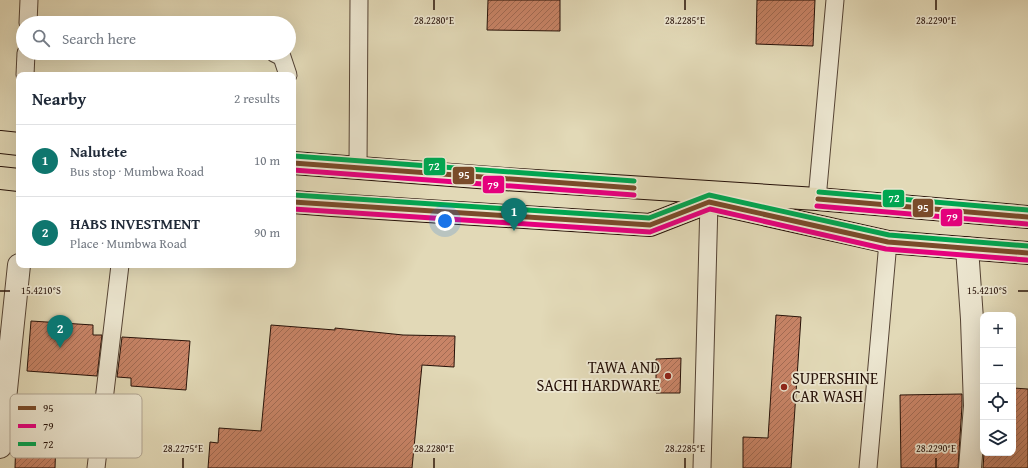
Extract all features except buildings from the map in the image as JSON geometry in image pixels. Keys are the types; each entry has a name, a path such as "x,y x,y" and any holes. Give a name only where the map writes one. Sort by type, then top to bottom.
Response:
{"main road":[{"path":"0,142 16,144"},
{"path":"296,163 504,180 817,199 1028,217"},
{"path":"0,178 16,180"},
{"path":"296,202 650,225 709,202 888,242 1028,253"}],"street":[{"path":"967,248 972,319 975,406 970,468"},
{"path":"0,447 19,268"}],"lane":[{"path":"28,16 29,0"},
{"path":"358,168 359,0"},
{"path":"817,199 835,0"},
{"path":"25,72 26,60"},
{"path":"283,60 287,72"},
{"path":"702,468 709,202"},
{"path":"868,468 888,242"},
{"path":"105,394 120,268"},
{"path":"96,468 97,458"}],"transit line":[{"name":"72","path":"296,156 634,181"},
{"name":"95","path":"296,163 634,188"},
{"name":"79","path":"296,170 634,195"},
{"name":"72","path":"819,192 1028,210"},
{"name":"72","path":"296,195 649,218 709,195 889,235 1028,246"},
{"name":"95","path":"818,199 1028,217"},
{"name":"95","path":"296,202 650,225 709,202 888,242 1028,253"},
{"name":"79","path":"817,206 1027,224"},
{"name":"79","path":"296,209 650,232 710,209 886,249 1027,260"}],"place":[{"name":"Nalutete","path":"514,231"},
{"name":"HABS INVESTMENT","path":"60,348"},
{"name":"TAWA AND SACHI HARDWARE","path":"668,376"},
{"name":"SUPERSHINE CAR WASH","path":"784,387"}]}
